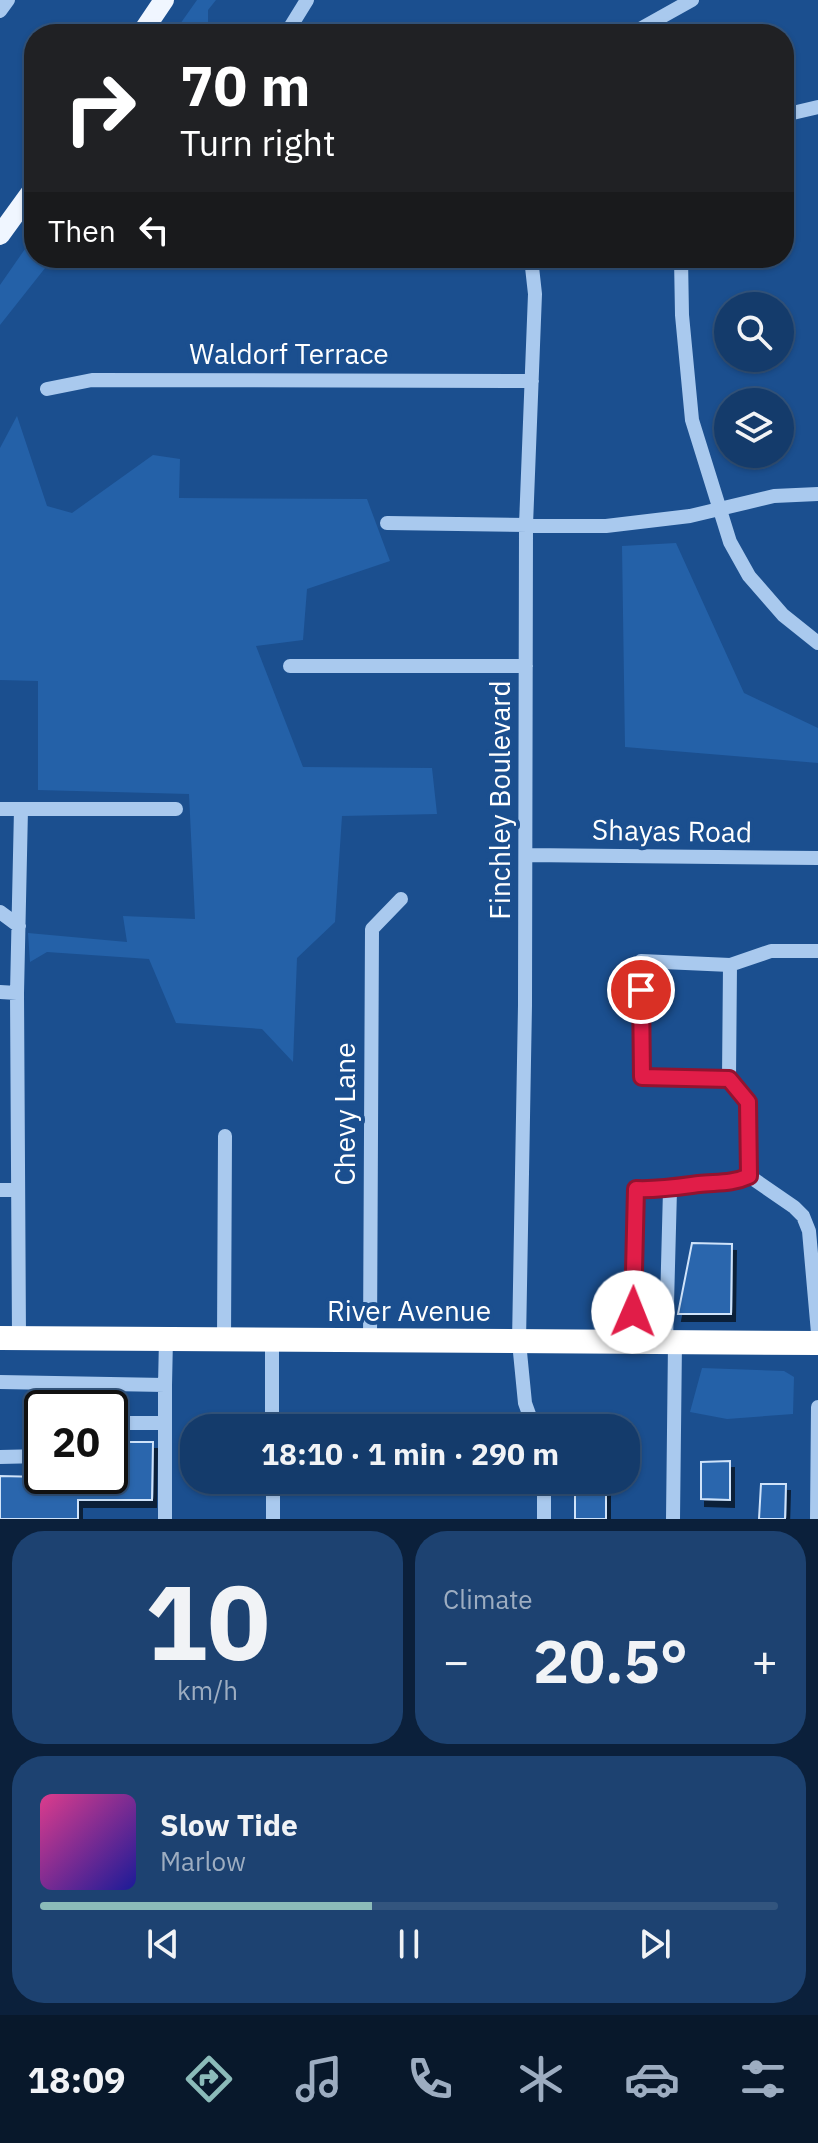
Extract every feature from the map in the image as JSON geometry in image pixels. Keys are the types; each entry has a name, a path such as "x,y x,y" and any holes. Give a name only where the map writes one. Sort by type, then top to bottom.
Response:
{"highway":[{"name":"River Avenue","path":"9,1338 818,1343"}],"main road":[{"path":"148,24 164,0"},
{"path":"0,235 24,202"}],"street":[{"path":"0,11 8,0"},
{"path":"292,24 307,0"},
{"path":"649,24 692,0"},
{"path":"794,113 818,107"},
{"name":"Finchley Boulevard","path":"529,1414 525,1403 519,1342 526,855 526,525 535,294 532,268"},
{"path":"681,268 683,331 692,420 730,542 749,576 783,615 818,643"},
{"name":"Waldorf Terrace","path":"47,389 92,380 532,381"},
{"path":"387,523 606,526 690,516 774,496 818,494"},
{"path":"290,666 526,666"},
{"path":"0,809 176,809"},
{"path":"9,1338 18,1190 17,993 21,809"},
{"name":"Shayas Road","path":"526,855 818,858"},
{"name":"Chevy Lane","path":"370,1341 372,929 401,899"},
{"path":"0,912 19,926"},
{"path":"729,1079 642,1077 641,961 730,965 771,951 818,951"},
{"path":"730,965 729,1079 748,1102 749,1176"},
{"path":"0,992 17,993"},
{"path":"224,1340 225,1136"},
{"path":"632,1342 636,1189 670,1190 730,1182 749,1176"},
{"path":"749,1176 803,1216 809,1231 818,1333"},
{"path":"0,1190 18,1190"},
{"path":"670,1190 673,1519"},
{"path":"165,1519 166,1339"},
{"path":"272,1340 272,1414"},
{"path":"0,1382 165,1385"},
{"path":"817,1519 818,1407"},
{"path":"128,1423 165,1423"},
{"path":"0,1457 24,1456"},
{"path":"273,1494 273,1519"},
{"path":"544,1494 544,1519"}],"shaded area":[{"path":"197,0 216,0 208,10 208,24 180,24"},
{"path":"24,250 24,268 45,268 0,325 0,285"},
{"path":"17,416 47,506 72,513 153,455 180,459 179,498 367,499 390,561 307,589 303,640 256,646 303,767 432,768 437,814 342,816 335,922 297,958 293,1062 262,1029 176,1023 149,959 47,952 30,962 28,933 127,942 123,916 195,919 189,794 38,790 38,681 0,680 0,448"},
{"path":"676,543 744,693 818,728 818,763 625,747 622,546"},
{"path":"702,1368 784,1371 794,1377 793,1414 727,1419 690,1412"}],"building":[{"path":"692,1243 732,1244 731,1314 678,1314"},
{"path":"128,1442 153,1442 152,1500 78,1500 78,1519 0,1519 0,1476 24,1477 24,1494 128,1494"},
{"path":"730,1461 730,1500 701,1499 701,1462"},
{"path":"761,1484 786,1484 785,1519 759,1519"},
{"path":"575,1494 606,1494 606,1519 575,1519"}],"route":[{"path":"633,1312 636,1189 670,1190 730,1182 749,1176 748,1102 729,1079 642,1077 641,990"}]}
